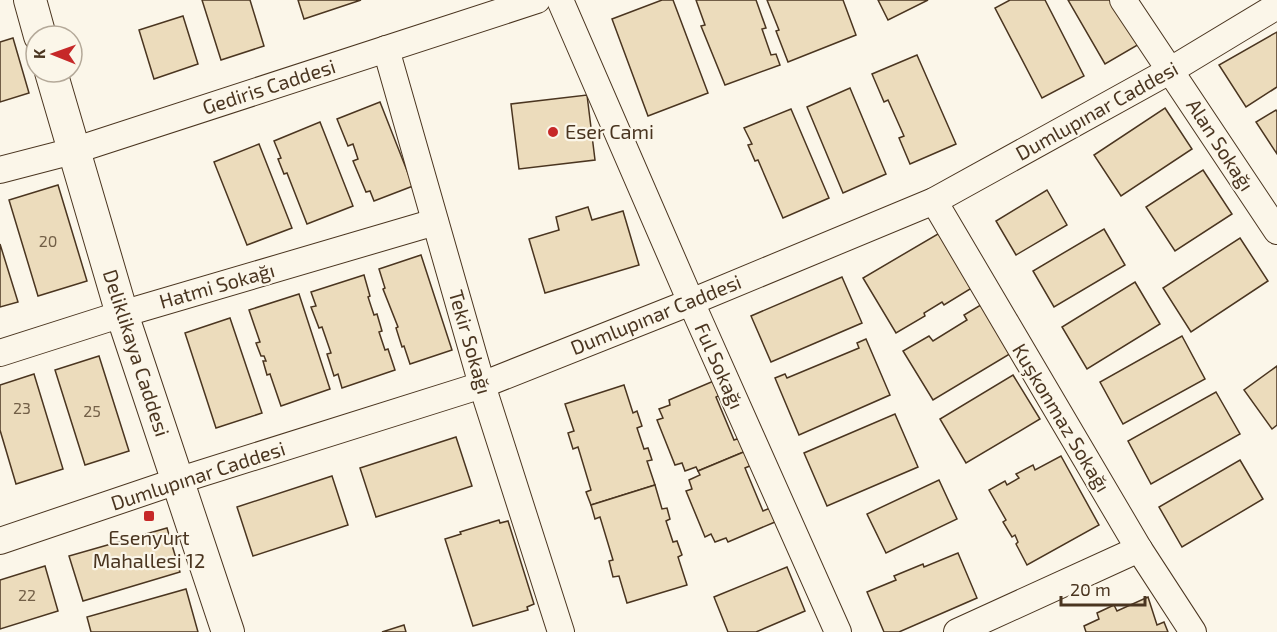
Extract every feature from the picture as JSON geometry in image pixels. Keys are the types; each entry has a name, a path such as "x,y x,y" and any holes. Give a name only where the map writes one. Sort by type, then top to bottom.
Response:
{"street":[{"path":"30,0 37,24"},
{"name":"Gediris Caddesi","path":"0,170 73,151 537,0"},
{"name":"Ful Sokağı","path":"560,0 838,632"},
{"name":"Alan Sokağı","path":"1123,0 1277,231"},
{"name":"Dumlupınar Caddesi","path":"0,541 482,385 691,302 934,201 1171,70 1277,6"},
{"name":"Tekir Sokağı","path":"386,49 482,385 561,632"},
{"name":"Deliklikaya Caddesi","path":"54,84 122,314 228,632"},
{"name":"Kuşkonmaz Sokağı","path":"934,201 1139,549 1193,632"},
{"name":"Hatmi Sokağı","path":"0,353 122,314 435,222"},
{"path":"957,632 1139,549"}],"building":[{"path":"202,0 250,0 264,46 221,60"},
{"path":"298,0 361,0 304,19"},
{"path":"662,0 673,0 708,93 648,116 612,19"},
{"path":"696,0 756,0 766,28 762,29 771,55 776,54 780,65 725,85 701,26 705,25"},
{"path":"767,0 843,0 856,35 788,62"},
{"path":"878,0 928,0 888,20"},
{"path":"1010,0 1045,0 1084,76 1042,98 995,8"},
{"path":"1068,0 1117,0 1141,43 1105,64"},
{"path":"183,16 198,64 154,79 139,30"},
{"path":"1277,32 1277,87 1246,107 1219,65"},
{"path":"13,38 24,76 24,84 26,84 29,93 0,102 0,42"},
{"path":"917,55 956,144 910,164 899,138 904,136 888,100 884,102 872,74"},
{"path":"850,88 886,174 843,193 807,107"},
{"name":"Eser Cami","path":"587,95 595,160 519,169 511,104"},
{"path":"380,102 413,186 374,201 370,191 366,192 353,161 358,159 353,144 348,146 337,119"},
{"path":"1165,108 1192,149 1121,196 1094,155"},
{"path":"791,109 829,198 783,218 758,160 755,161 748,145 752,144 744,128"},
{"path":"1276,110 1277,112 1277,154 1256,122"},
{"path":"320,122 353,206 307,224 287,173 284,174 278,159 281,158 274,141"},
{"path":"259,144 292,228 247,245 214,162"},
{"path":"1203,170 1232,214 1175,251 1146,207"},
{"path":"58,185 87,281 38,296 9,200"},
{"path":"1047,190 1067,225 1016,255 996,221"},
{"path":"588,207 592,220 623,211 639,265 545,293 529,239 559,230 556,217"},
{"path":"1104,229 1125,265 1054,307 1033,271"},
{"path":"943,231 975,286 944,305 942,302 924,313 925,316 896,333 863,278"},
{"path":"1240,238 1268,281 1191,332 1163,288"},
{"path":"0,244 18,302 0,307"},
{"path":"421,255 452,350 410,364 383,289 385,288 379,269"},
{"path":"364,275 370,296 368,297 374,315 377,314 382,331 379,332 395,370 342,388 338,374 334,376 327,354 331,353 322,327 319,328 311,307 316,306 311,292"},
{"path":"842,277 862,323 771,362 751,316"},
{"path":"1135,282 1160,324 1087,369 1062,327"},
{"path":"299,294 330,389 281,406 270,374 267,375 263,361 266,361 264,356 261,356 256,343 260,342 249,310"},
{"path":"984,303 1013,352 933,400 903,351 929,336 933,341 967,320 964,315"},
{"path":"230,318 262,413 216,428 185,333"},
{"path":"1182,336 1205,379 1123,424 1100,382"},
{"path":"866,339 890,395 799,435 775,378 785,374 787,378 859,348 857,343"},
{"path":"99,356 129,451 85,465 55,370"},
{"path":"1277,366 1277,425 1272,429 1244,390"},
{"path":"34,374 63,469 16,484 0,430 0,385"},
{"path":"1013,375 1040,419 966,463 940,419"},
{"path":"716,380 722,394 716,397 734,440 740,438 746,451 698,471 696,467 685,471 682,463 675,465 657,420 663,418 659,409 670,405 669,400"},
{"path":"624,385 633,413 637,411 642,426 637,428 644,449 648,448 652,460 647,461 655,485 591,505 586,492 591,490 578,447 573,449 568,433 574,431 565,404"},
{"path":"1216,392 1240,434 1151,484 1128,441"},
{"path":"895,414 918,467 827,506 804,453"},
{"path":"456,437 472,486 376,517 360,468"},
{"path":"746,451 752,465 745,468 763,511 770,508 775,522 728,542 726,538 715,542 711,534 705,537 686,491 692,489 689,480 700,475 698,471"},
{"path":"1061,456 1099,525 1027,565 1016,544 1018,542 1015,535 1012,537 1003,522 1006,520 989,490 1005,481 1007,485 1019,478 1016,474 1033,465 1035,470"},
{"path":"1240,460 1263,499 1182,547 1159,507"},
{"path":"332,476 348,525 253,556 237,507"},
{"path":"939,480 957,519 886,553 867,514"},
{"path":"655,485 662,509 667,508 670,519 666,521 673,542 677,541 682,555 678,557 687,585 627,603 619,576 613,577 609,561 613,560 600,517 595,519 591,505"},
{"path":"499,520 500,523 508,521 534,604 527,607 528,610 473,626 445,539"},
{"path":"167,528 180,572 83,601 69,556"},
{"path":"958,553 977,598 899,632 884,632 867,592 896,580 894,576"},
{"path":"45,566 58,611 0,629 0,580"},
{"path":"787,567 805,611 756,632 728,632 714,597"},
{"path":"186,589 198,632 91,632 87,617"},
{"path":"1148,597 1157,625 1164,622 1168,632 1086,632 1084,626 1099,619 1097,613 1114,605 1117,611"},
{"path":"404,625 406,632 382,632"}],"place":[{"name":"Eser Cami","path":"553,132"},
{"name":"Esenyurt Mahallesi 12","path":"149,516"}]}
